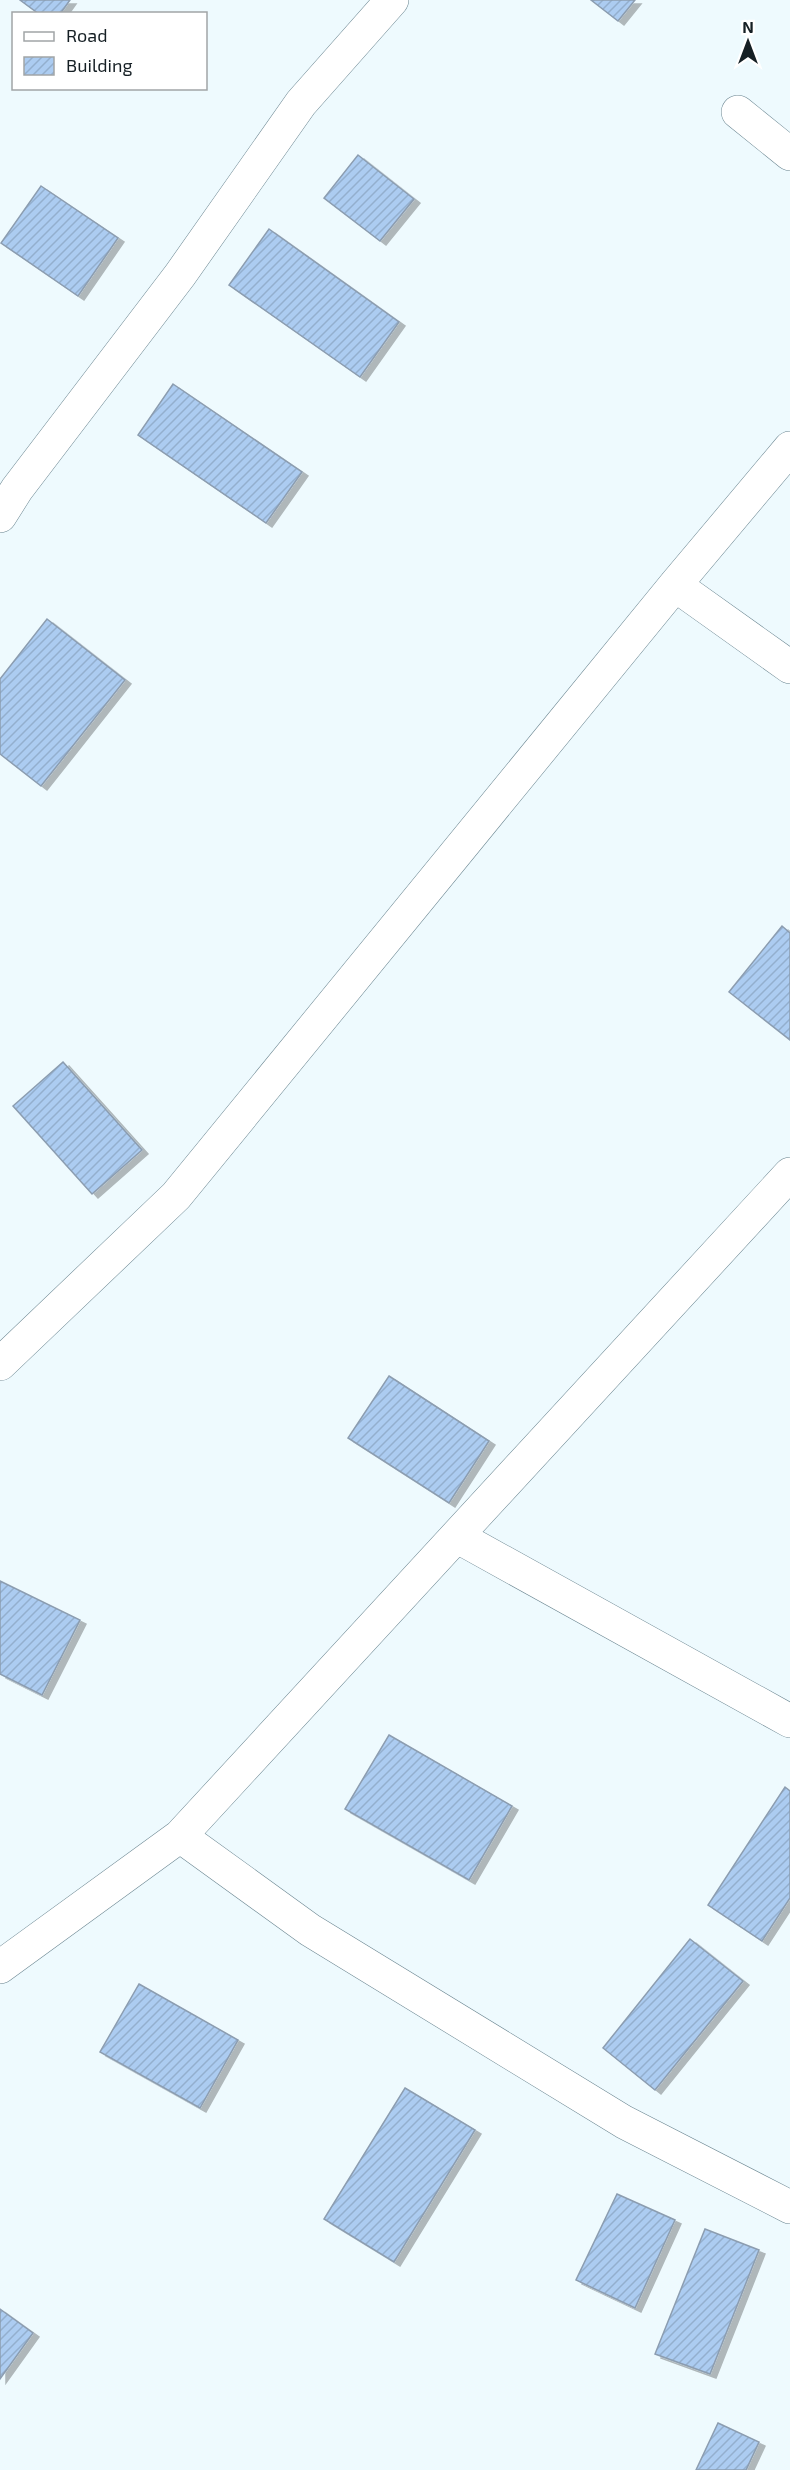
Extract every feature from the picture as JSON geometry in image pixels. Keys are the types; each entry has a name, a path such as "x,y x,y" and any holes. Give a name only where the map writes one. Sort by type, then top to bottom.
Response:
{"street":[{"path":"0,516 17,489 180,274 301,103 392,0"},
{"path":"738,112 790,154"},
{"path":"0,1364 176,1196 675,585 790,448"},
{"path":"675,585 790,667"},
{"path":"0,1967 180,1836 458,1537 790,1174"},
{"path":"458,1537 790,1721"},
{"path":"180,1836 310,1930 614,2116 790,2207"}],"building":[{"path":"20,0 70,0 61,12 36,12"},
{"path":"591,0 635,0 618,21"},
{"path":"358,155 414,199 380,241 324,198"},
{"path":"41,186 118,238 78,296 1,243"},
{"path":"269,229 399,322 360,377 229,285"},
{"path":"173,384 302,472 266,523 138,435"},
{"path":"47,619 125,680 41,786 0,754 0,679"},
{"path":"782,926 790,933 790,1040 729,992"},
{"path":"63,1062 142,1150 92,1194 13,1106"},
{"path":"389,1376 489,1441 449,1503 348,1438"},
{"path":"0,1581 80,1620 42,1695 0,1674"},
{"path":"389,1735 512,1806 469,1880 345,1809"},
{"path":"785,1787 790,1791 790,1898 762,1941 708,1905"},
{"path":"690,1939 743,1981 655,2090 603,2048"},
{"path":"139,1984 238,2040 200,2108 100,2052"},
{"path":"405,2088 475,2130 394,2262 324,2219"},
{"path":"617,2194 675,2220 635,2308 576,2280"},
{"path":"705,2229 759,2250 710,2374 655,2354"},
{"path":"0,2309 33,2333 0,2379"},
{"path":"718,2423 759,2442 746,2470 696,2470"}]}
